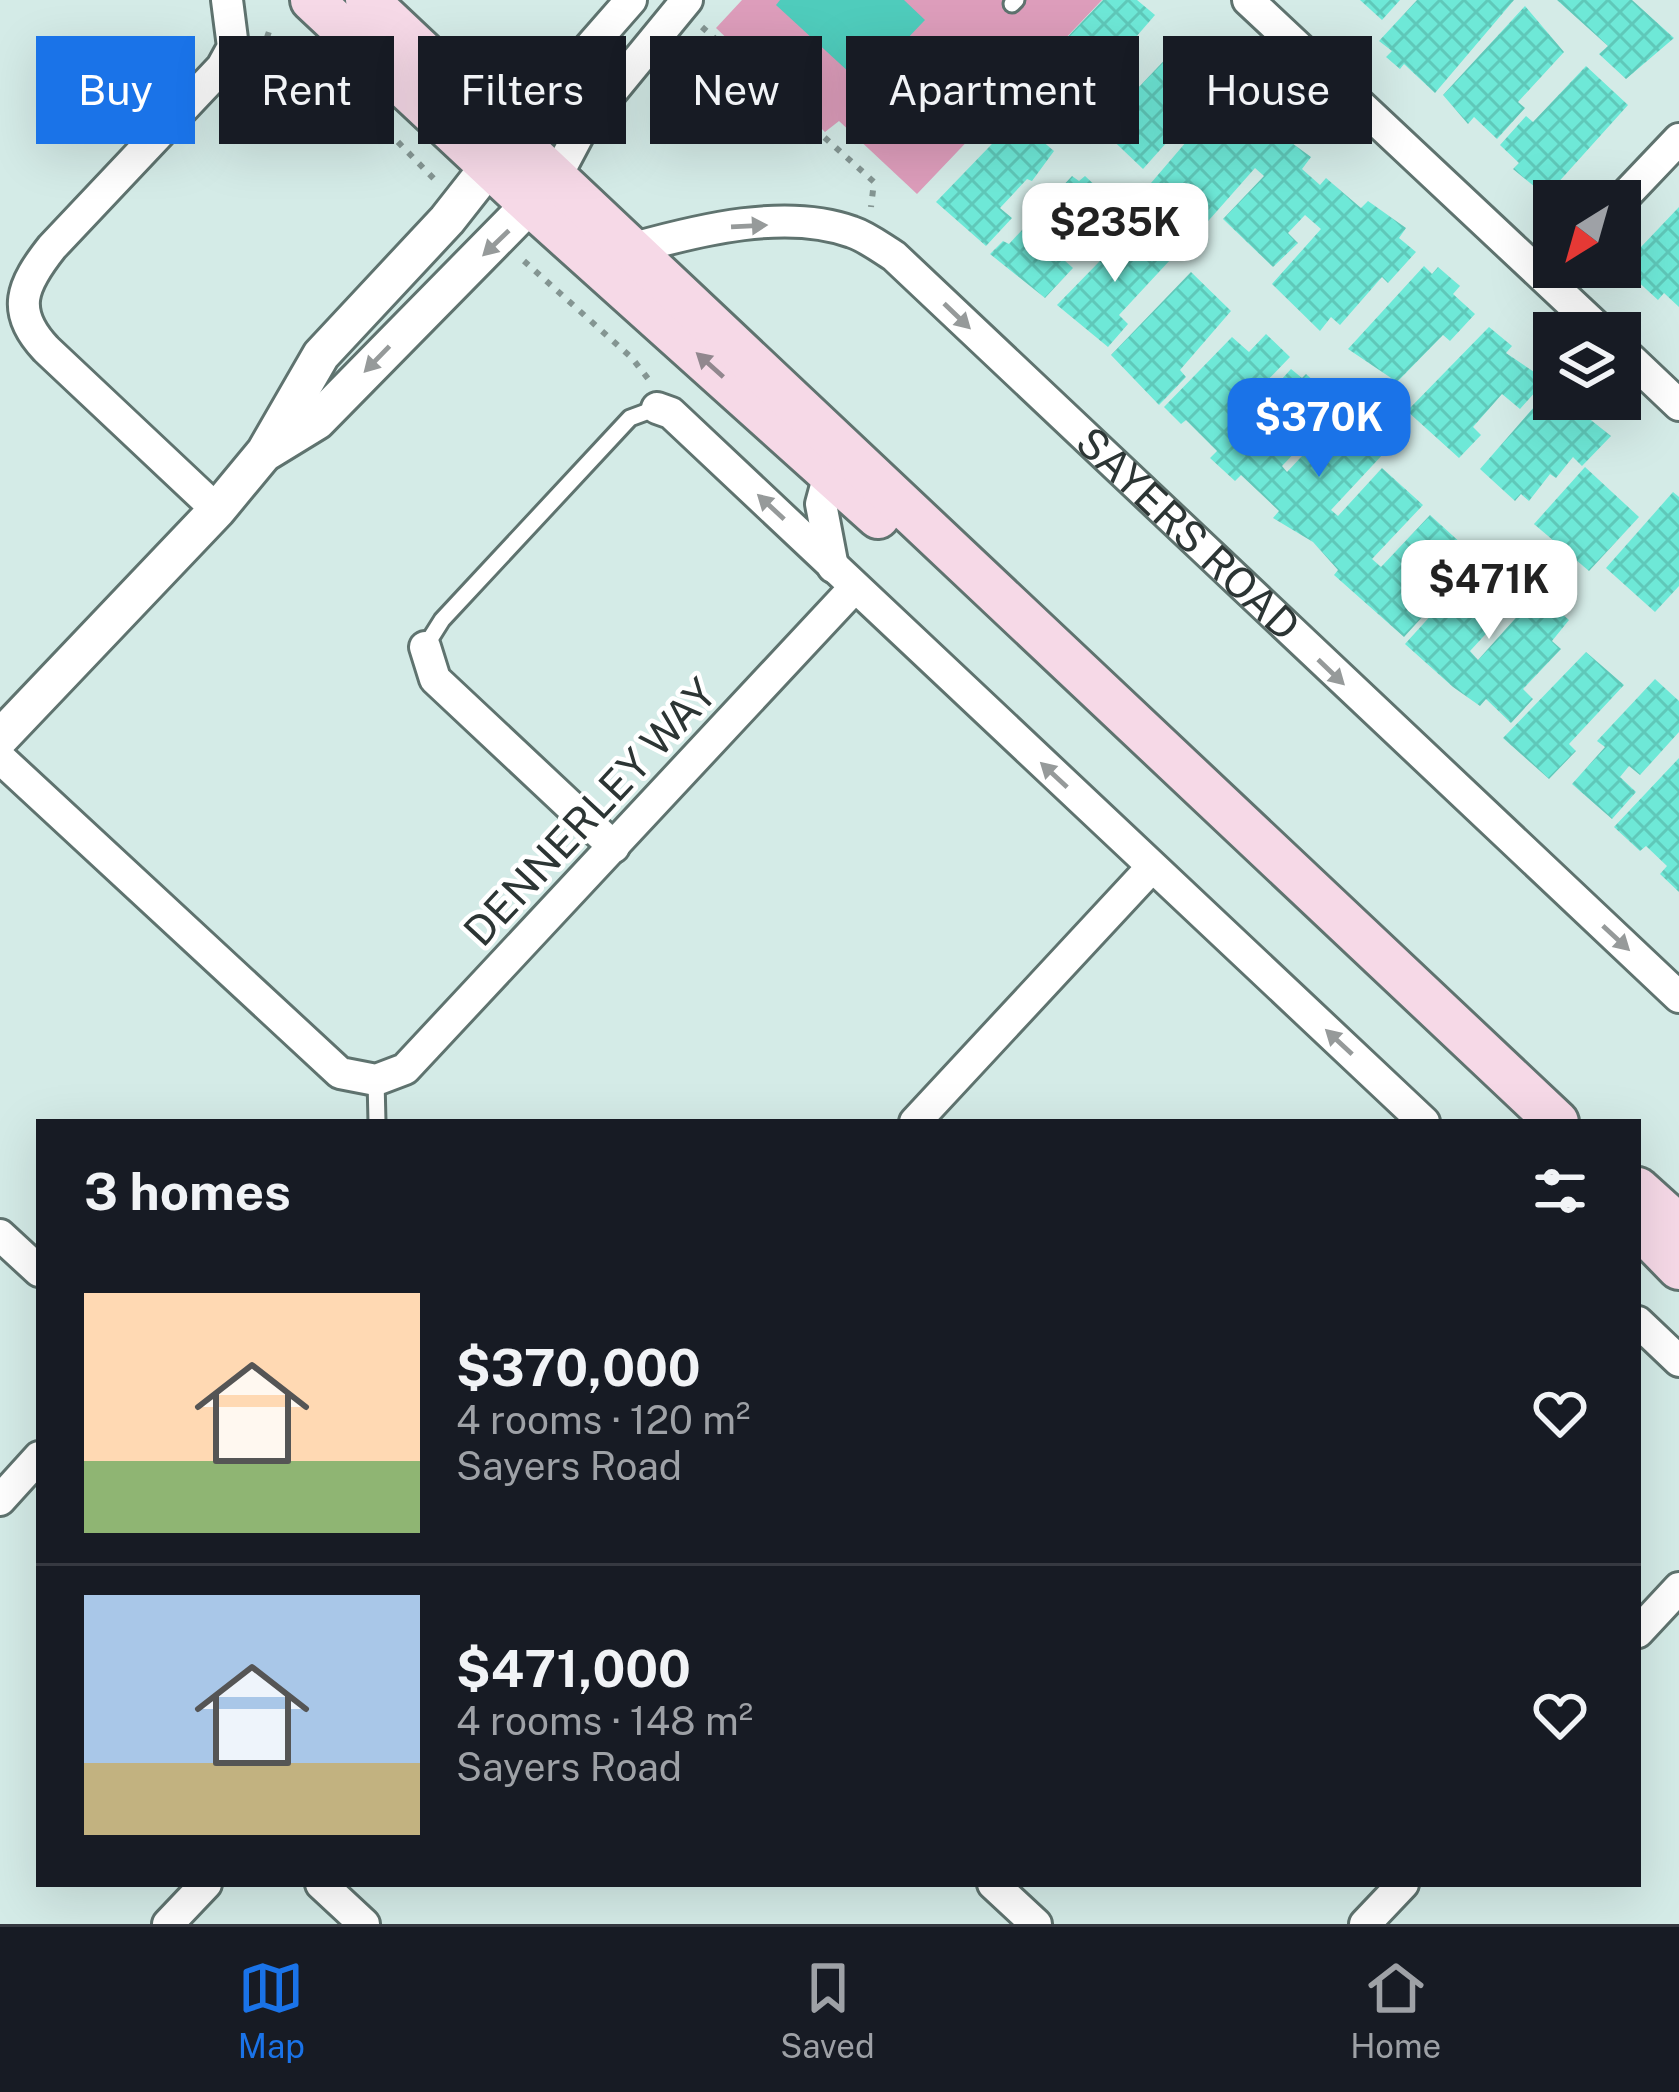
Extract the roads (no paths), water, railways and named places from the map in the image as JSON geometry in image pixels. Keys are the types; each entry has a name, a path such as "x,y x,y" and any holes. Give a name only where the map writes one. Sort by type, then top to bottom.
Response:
{"main road":[{"path":"312,0 501,152 835,458 1060,648 1185,777 1554,1119"},
{"path":"367,0 501,152"},
{"path":"544,192 634,248 835,458"},
{"path":"1517,1088 1543,1119"},
{"path":"1641,1192 1679,1226"},
{"path":"1641,1229 1679,1268"}],"street":[{"path":"0,738 217,510 265,452 321,355 406,266 631,0"},
{"path":"1248,0 1533,256"},
{"path":"265,452 317,421 544,192 582,128 685,3"},
{"path":"217,510 28,330 12,296 52,247 222,68 233,47 230,12"},
{"path":"1640,180 1679,139"},
{"name":"SAYERS ROAD","path":"634,248 736,226 799,225 852,231 894,256 1679,997"},
{"path":"1565,288 1585,312"},
{"path":"1641,369 1679,405"},
{"path":"643,413 670,413 1421,1119"},
{"path":"835,458 821,517 844,577"},
{"name":"DENNERLEY WAY","path":"376,1081 405,1069 614,847 844,577"},
{"path":"425,647 436,679 614,847"},
{"path":"0,758 340,1073 376,1081"},
{"path":"918,1119 1152,867"},
{"path":"0,1234 36,1268"},
{"path":"1641,1325 1679,1361"},
{"path":"0,1500 36,1460"},
{"path":"1641,1629 1679,1588"},
{"path":"168,1924 203,1887"},
{"path":"324,1887 364,1924"},
{"path":"996,1887 1036,1924"},
{"path":"1365,1924 1399,1887"}],"lane":[{"path":"425,647 442,620 643,413"},
{"path":"376,1081 377,1119"}]}
